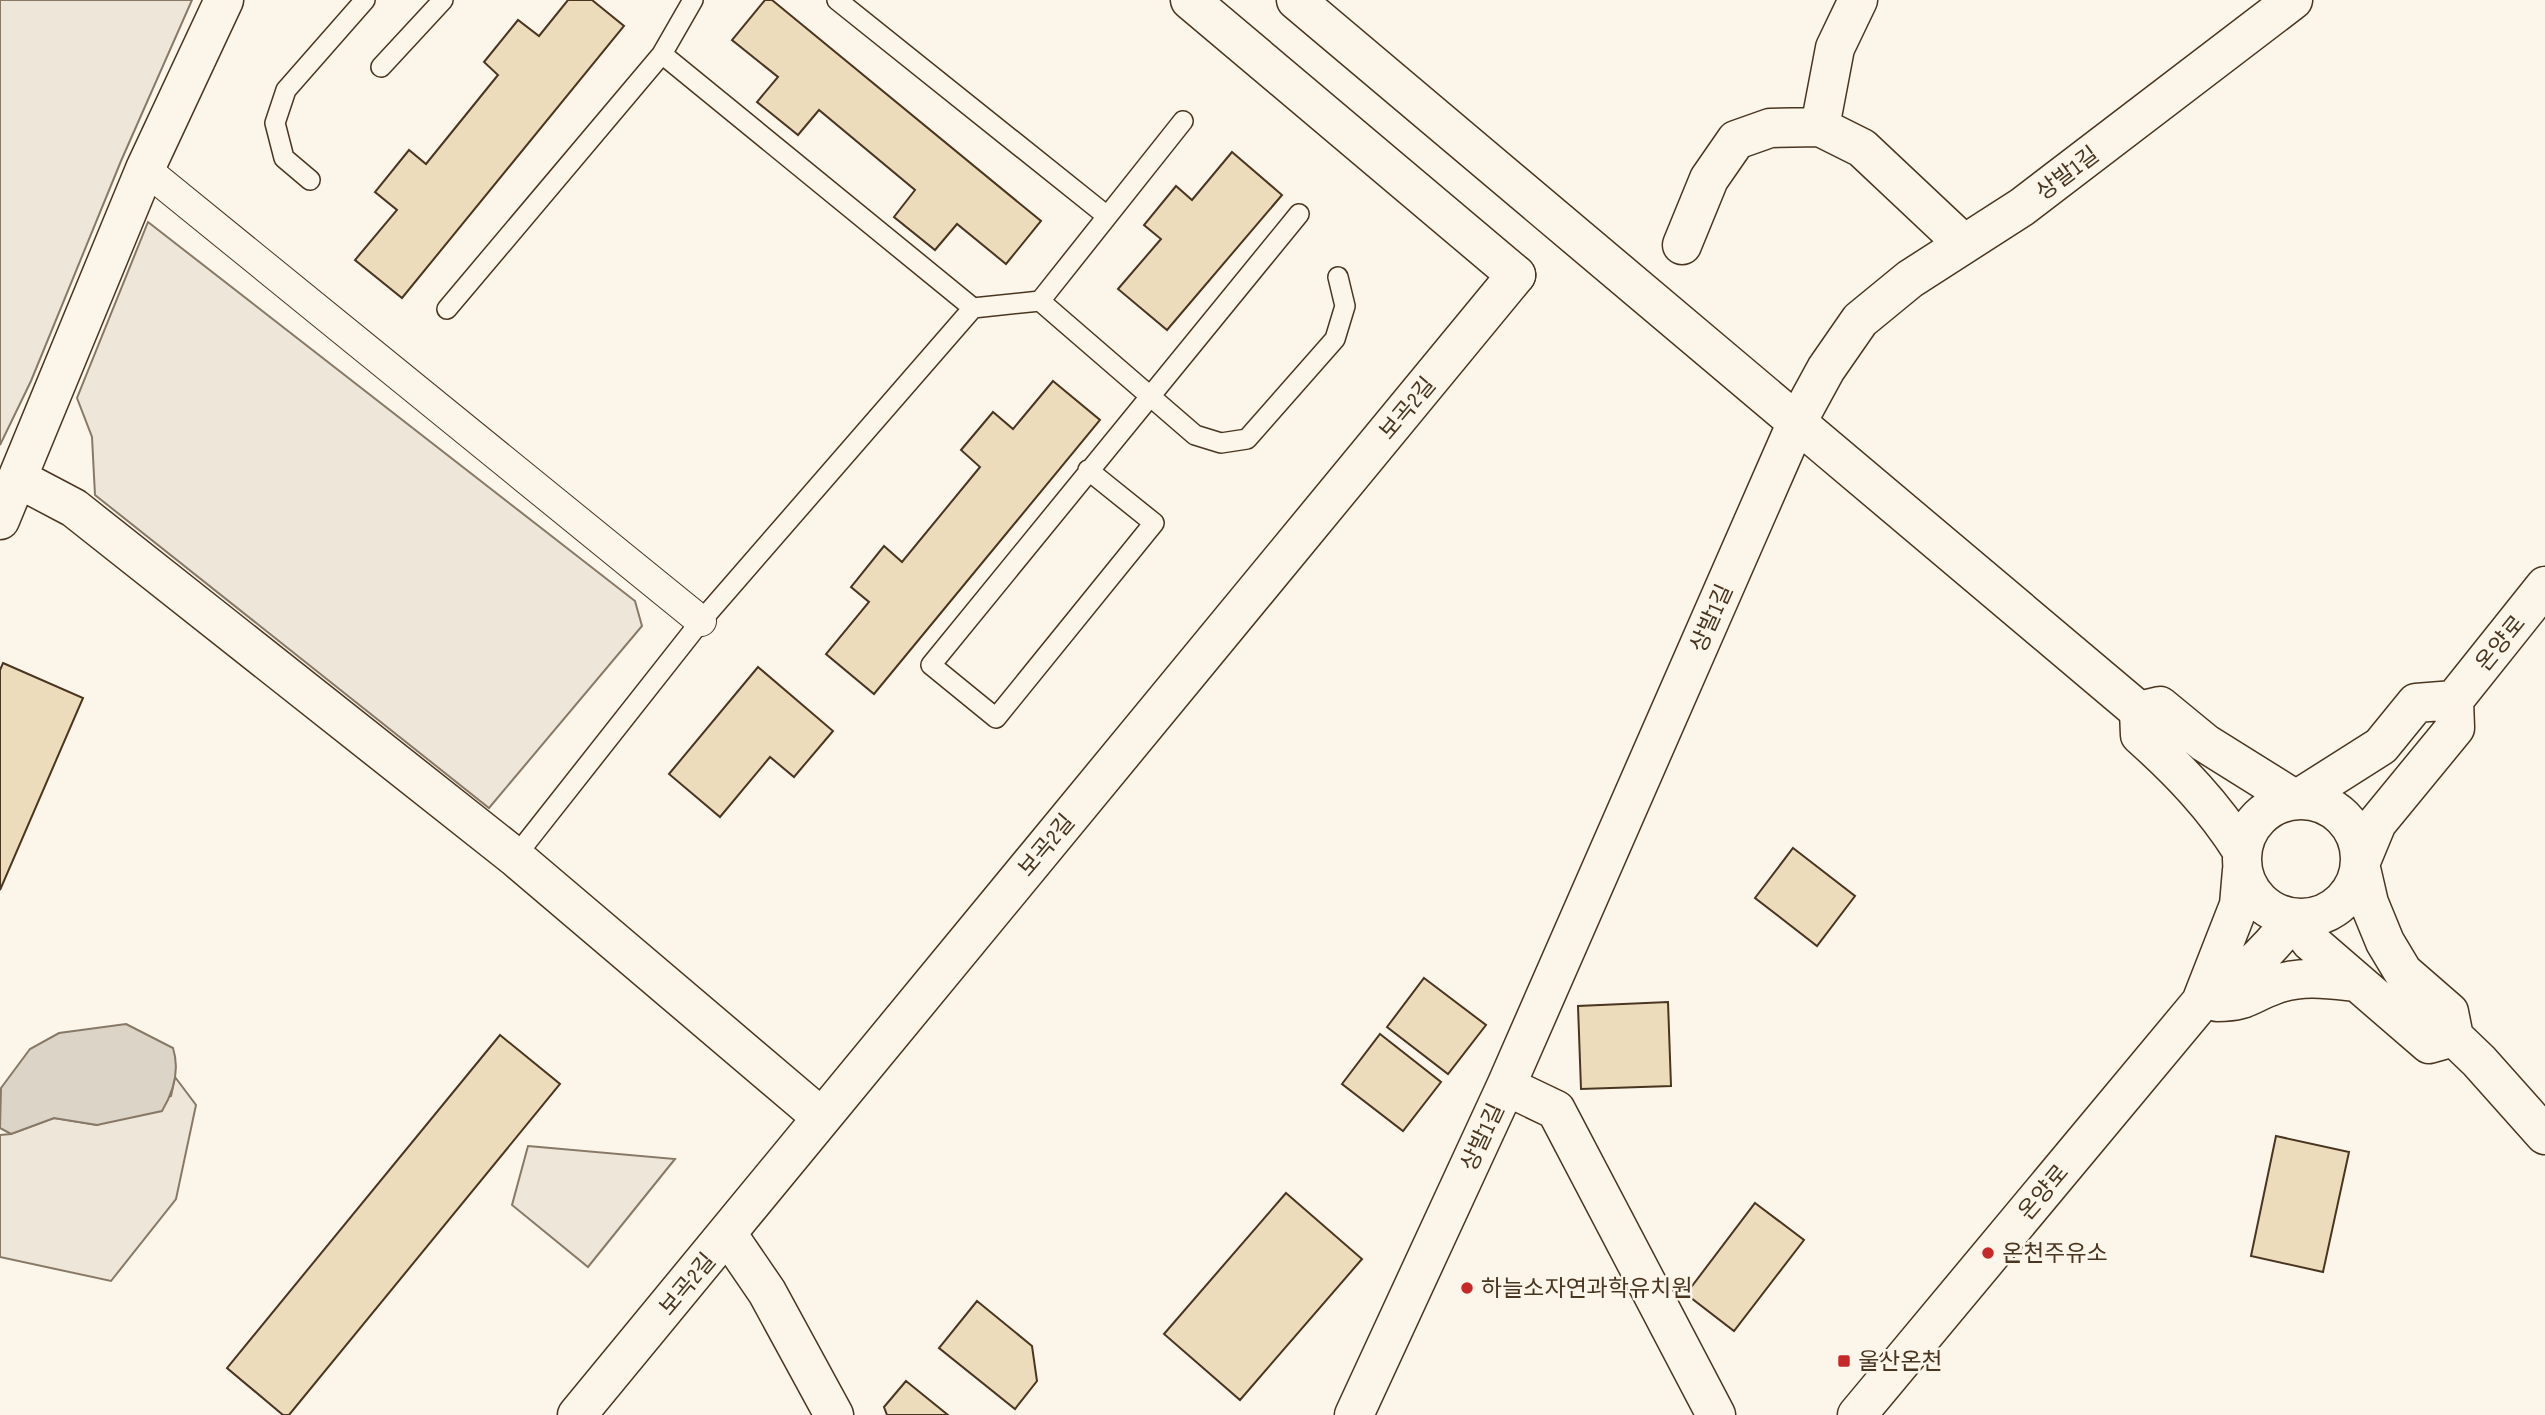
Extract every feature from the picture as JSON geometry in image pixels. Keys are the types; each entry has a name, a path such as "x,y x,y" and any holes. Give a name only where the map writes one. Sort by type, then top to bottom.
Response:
{"street":[{"path":"0,520 145,169 224,0"},
{"name":"보곡2길","path":"577,1415 728,1235 821,1117 1516,275 1190,0"},
{"path":"1296,0 2139,711 2140,735 2183,774 2224,822 2242,860 2248,888 2260,903 2275,913 2293,919 2312,918 2329,912 2344,900 2354,884 2376,823 2455,728 2454,700 2416,703 2381,746 2296,800 2276,805 2259,817 2247,834 2242,860 2239,905 2201,1002"},
{"path":"1820,127 1835,48 1858,0"},
{"name":"상발1길","path":"1354,1415 1506,1086 1796,424 1826,369 1860,320 1910,279 2022,207 2293,0"},
{"path":"1682,245 1709,178 1736,141 1770,128 1820,127 1862,148 1964,244"},
{"path":"145,169 701,621"},
{"path":"19,479 74,508 515,857 821,1117"},
{"name":"온양로","path":"2454,700 2545,586"},
{"path":"2139,711 2160,706 2205,743 2296,800 2317,802 2335,810 2349,825 2358,844 2368,903 2385,942 2403,972 2449,1012 2454,1037 2545,1135"},
{"path":"2293,919 2311,942 2429,1044 2454,1037"},
{"path":"2201,1002 2231,985 2278,939 2293,919"},
{"path":"2201,1002 2241,1002 2274,985 2311,977 2356,982"},
{"name":"온양로","path":"1857,1415 2201,1002"},
{"path":"1506,1086 1556,1110 1716,1415"},
{"path":"728,1235 767,1292 834,1415"}],"lane":[{"path":"310,180 284,158 275,123 286,90 365,0"},
{"path":"447,309 662,54 693,0"},
{"path":"836,0 1107,216"},
{"path":"381,67 439,1"},
{"path":"662,54 973,309"},
{"path":"515,857 701,621 973,309 1040,300 1183,121"},
{"path":"1088,470 1154,523 996,718 931,665 1088,470 1149,395 1299,214"},
{"path":"1040,300 1195,435 1221,443 1247,439 1335,339 1345,306 1338,277"}],"shaded area":[{"path":"0,0 192,0 121,161 31,381 0,445"},
{"path":"148,222 635,601 642,626 489,808 95,495 92,437 77,398"},
{"path":"126,1024 173,1048 175,1080 162,1111 97,1125 54,1118 11,1134 0,1128 1,1088 30,1049 59,1033"},
{"path":"175,1077 196,1105 176,1199 111,1281 0,1257 0,1135 11,1134 54,1118 97,1125 171,1096"},
{"path":"528,1146 675,1159 588,1267 512,1205"}],"building":[{"path":"568,0 592,0 624,26 402,298 355,260 397,210 375,192 409,150 426,164 498,75 484,62 518,20 539,36"},
{"path":"765,0 772,0 1041,221 1006,264 957,224 935,250 894,217 915,190 819,110 798,135 757,102 778,77 732,40"},
{"path":"1232,152 1282,195 1167,330 1118,289 1161,239 1144,225 1176,186 1192,200"},
{"path":"1053,381 1100,420 874,694 826,654 869,602 851,587 884,546 902,562 980,467 961,450 993,412 1013,429"},
{"path":"3,663 83,698 0,890 0,670"},
{"path":"758,667 833,731 794,777 770,757 720,817 669,774"},
{"path":"1793,848 1855,896 1817,946 1755,898"},
{"path":"1424,978 1486,1025 1448,1074 1387,1027"},
{"path":"1668,1002 1671,1086 1581,1089 1578,1006"},
{"path":"1380,1034 1441,1082 1403,1131 1342,1084"},
{"path":"500,1035 560,1084 289,1415 283,1415 227,1368"},
{"path":"2276,1136 2349,1152 2323,1272 2251,1256"},
{"path":"1286,1193 1362,1259 1240,1400 1164,1334"},
{"path":"1755,1203 1804,1240 1734,1331 1686,1294"},
{"path":"977,1301 1032,1346 1037,1381 1015,1409 939,1348"},
{"path":"906,1381 948,1415 887,1415 884,1407"}],"place":[{"name":"온천주유소","path":"1988,1253"},
{"name":"하늘소자연과학유치원","path":"1467,1288"},
{"name":"울산온천","path":"1844,1361"}]}
